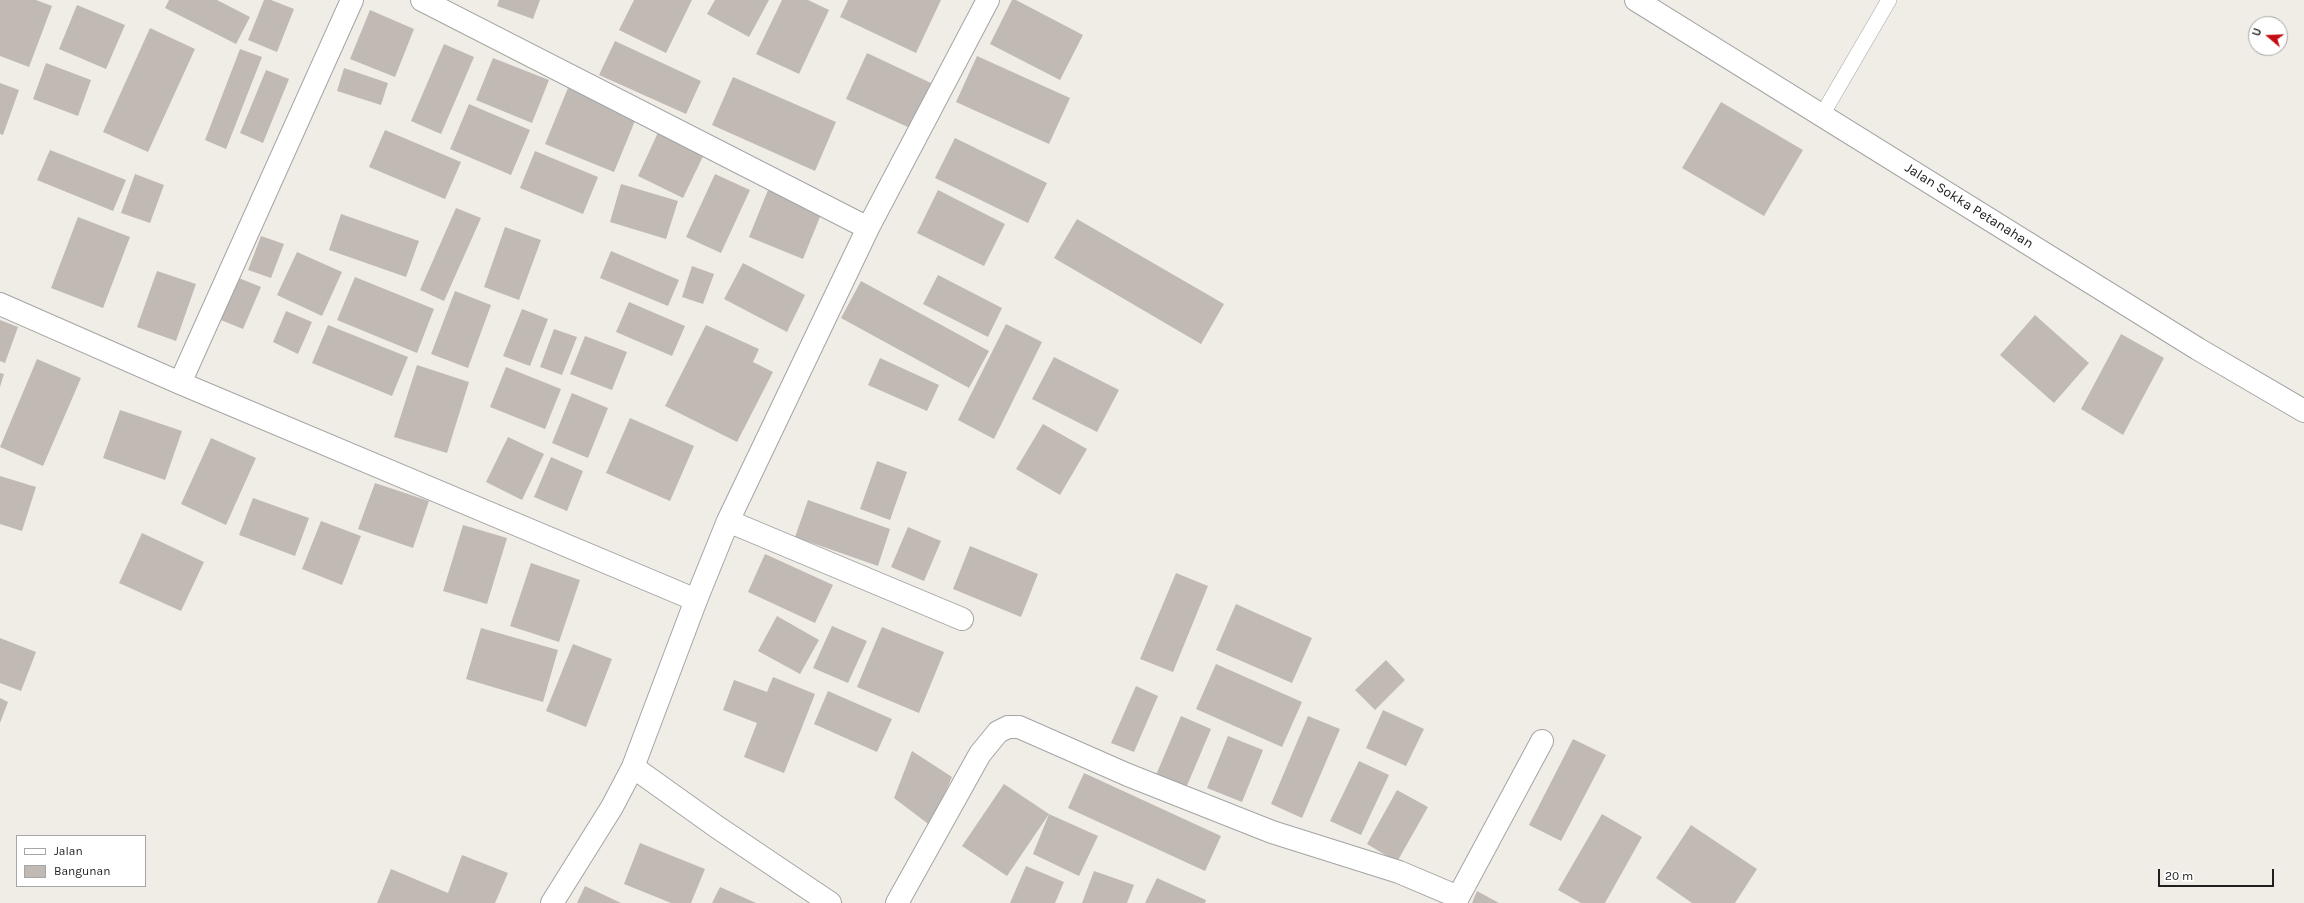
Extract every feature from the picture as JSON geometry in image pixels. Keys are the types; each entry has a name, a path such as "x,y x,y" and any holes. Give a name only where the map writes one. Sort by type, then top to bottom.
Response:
{"street":[{"path":"180,383 352,0"},
{"path":"422,0 868,228"},
{"path":"552,903 612,807 633,767 696,600 728,521 868,228 988,0"},
{"name":"Jalan Sokka Petanahan","path":"1636,0 2192,345 2304,411"},
{"path":"0,304 180,383 696,600"},
{"path":"728,521 962,619"},
{"path":"897,903 980,754 998,732 1008,728 1019,727 1128,775 1272,832 1399,872 1456,900 1542,741"},
{"path":"633,767 717,827 830,903"}],"lane":[{"path":"1822,115 1889,0"}],"building":[{"path":"0,0 36,0 52,6 29,67 0,56"},
{"path":"169,0 217,0 250,17 236,44 165,8"},
{"path":"264,0 271,0 294,9 277,52 248,40"},
{"path":"499,0 540,0 533,19 497,6"},
{"path":"634,0 692,0 666,53 619,30"},
{"path":"715,0 769,0 749,37 707,14"},
{"path":"782,0 808,0 829,10 799,74 756,54"},
{"path":"848,0 941,0 916,53 840,17"},
{"path":"1012,0 1016,0 1083,35 1060,80 990,44"},
{"path":"77,5 125,25 106,69 59,49"},
{"path":"370,10 414,29 395,77 350,59"},
{"path":"150,28 195,49 148,152 103,132"},
{"path":"615,41 701,81 686,114 599,75"},
{"path":"444,44 474,57 441,134 411,121"},
{"path":"240,49 262,57 226,149 205,140"},
{"path":"867,53 931,83 910,128 846,99"},
{"path":"977,56 1070,98 1049,144 956,102"},
{"path":"493,58 549,80 532,123 476,100"},
{"path":"46,63 91,80 78,116 33,99"},
{"path":"344,68 388,83 381,105 337,91"},
{"path":"266,70 289,79 263,143 240,133"},
{"path":"733,77 836,122 815,171 712,125"},
{"path":"0,83 19,90 3,135 0,134"},
{"path":"568,88 637,116 614,172 545,144"},
{"path":"1721,102 1803,150 1764,216 1682,168"},
{"path":"469,104 530,130 511,175 450,149"},
{"path":"660,128 706,150 683,198 638,176"},
{"path":"385,130 461,162 445,199 369,167"},
{"path":"955,138 1047,183 1028,223 935,178"},
{"path":"50,150 126,180 113,211 37,180"},
{"path":"535,151 598,177 583,214 520,188"},
{"path":"135,174 164,185 150,223 121,213"},
{"path":"715,174 750,190 721,253 686,237"},
{"path":"621,184 678,201 666,239 610,222"},
{"path":"768,190 822,212 803,259 749,237"},
{"path":"938,190 1005,224 984,266 917,233"},
{"path":"456,208 481,218 444,301 420,290"},
{"path":"341,214 419,241 406,277 329,250"},
{"path":"78,217 130,237 103,308 51,288"},
{"path":"1077,219 1224,304 1201,344 1054,258"},
{"path":"505,227 541,240 519,300 484,287"},
{"path":"261,236 284,244 271,278 248,270"},
{"path":"611,251 679,280 668,306 600,278"},
{"path":"297,252 342,272 322,316 277,295"},
{"path":"743,263 805,295 787,332 724,299"},
{"path":"692,266 714,274 703,304 682,297"},
{"path":"157,271 196,284 176,341 137,327"},
{"path":"938,275 1002,308 988,337 923,304"},
{"path":"234,276 261,287 243,329 216,318"},
{"path":"355,277 434,309 417,353 337,320"},
{"path":"861,281 989,351 969,388 841,318"},
{"path":"455,291 491,305 468,368 431,354"},
{"path":"629,302 685,326 672,356 616,332"},
{"path":"522,309 548,319 530,366 503,356"},
{"path":"286,311 312,322 298,354 273,342"},
{"path":"2035,315 2089,363 2054,403 2000,355"},
{"path":"0,320 18,327 5,363 0,361"},
{"path":"1006,324 1042,342 994,439 958,420"},
{"path":"328,325 408,357 392,396 312,363"},
{"path":"706,325 759,349 753,362 773,372 737,442 665,406"},
{"path":"554,329 577,337 562,375 540,367"},
{"path":"2121,334 2164,358 2123,435 2081,409"},
{"path":"585,336 627,352 612,390 570,374"},
{"path":"1054,357 1119,390 1097,432 1032,399"},
{"path":"880,358 939,385 927,411 868,385"},
{"path":"37,359 81,378 43,466 0,447"},
{"path":"417,365 469,382 447,453 394,437"},
{"path":"506,367 561,389 545,429 490,407"},
{"path":"0,373 4,374 0,387"},
{"path":"572,393 608,408 588,458 552,443"},
{"path":"120,410 182,431 165,480 103,458"},
{"path":"630,418 694,446 670,501 606,473"},
{"path":"1043,424 1087,449 1060,495 1016,469"},
{"path":"508,437 544,454 522,500 486,482"},
{"path":"211,438 256,458 226,525 181,504"},
{"path":"551,457 583,471 567,511 534,497"},
{"path":"877,461 907,472 890,520 860,509"},
{"path":"0,476 36,487 22,531 0,524"},
{"path":"375,483 429,501 413,548 358,529"},
{"path":"253,498 309,518 295,556 239,535"},
{"path":"808,500 890,529 878,566 795,537"},
{"path":"321,521 361,536 342,585 302,569"},
{"path":"463,525 507,538 487,604 443,591"},
{"path":"908,527 941,541 924,581 891,567"},
{"path":"142,533 204,562 181,611 119,583"},
{"path":"970,546 1038,574 1021,617 953,589"},
{"path":"765,554 833,585 815,623 748,592"},
{"path":"531,563 580,580 559,642 510,626"},
{"path":"1176,573 1208,586 1173,672 1140,659"},
{"path":"1236,604 1312,638 1292,683 1216,650"},
{"path":"777,616 819,640 800,674 758,651"},
{"path":"832,626 867,641 848,683 813,668"},
{"path":"882,627 944,652 919,713 857,687"},
{"path":"481,628 558,650 543,702 466,679"},
{"path":"0,638 36,652 21,691 0,683"},
{"path":"573,644 612,659 586,727 546,711"},
{"path":"1386,660 1405,680 1375,710 1355,690"},
{"path":"1216,664 1302,702 1282,747 1196,709"},
{"path":"773,677 815,694 784,773 744,757 757,723 723,710 734,680 767,692"},
{"path":"1136,686 1158,696 1134,752 1111,743"},
{"path":"828,691 892,719 877,752 814,724"},
{"path":"0,698 8,702 0,723"},
{"path":"1383,710 1424,729 1406,766 1366,748"},
{"path":"1181,716 1211,729 1186,788 1156,775"},
{"path":"1308,716 1340,729 1302,818 1271,804"},
{"path":"1228,736 1263,750 1242,802 1207,788"},
{"path":"1573,739 1606,755 1561,841 1529,825"},
{"path":"912,751 952,777 931,826 894,798"},
{"path":"1359,761 1389,775 1361,835 1330,821"},
{"path":"1084,773 1221,836 1205,871 1068,808"},
{"path":"1004,784 1049,814 1007,876 962,846"},
{"path":"1397,790 1428,807 1397,862 1367,844"},
{"path":"1049,814 1098,836 1079,876 1033,854"},
{"path":"1602,814 1642,837 1605,903 1581,903 1558,890"},
{"path":"1691,825 1757,869 1735,903 1692,903 1656,878"},
{"path":"640,843 705,869 691,903 671,903 624,884"},
{"path":"462,855 508,873 495,903 377,903 391,869 448,893"},
{"path":"1026,866 1064,882 1055,903 1010,903"},
{"path":"1094,871 1134,885 1127,903 1082,903"},
{"path":"1157,878 1206,900 1205,903 1145,903"},
{"path":"585,886 621,903 577,903"},
{"path":"720,887 756,903 712,903"},
{"path":"1477,891 1499,903 1472,903"}]}
